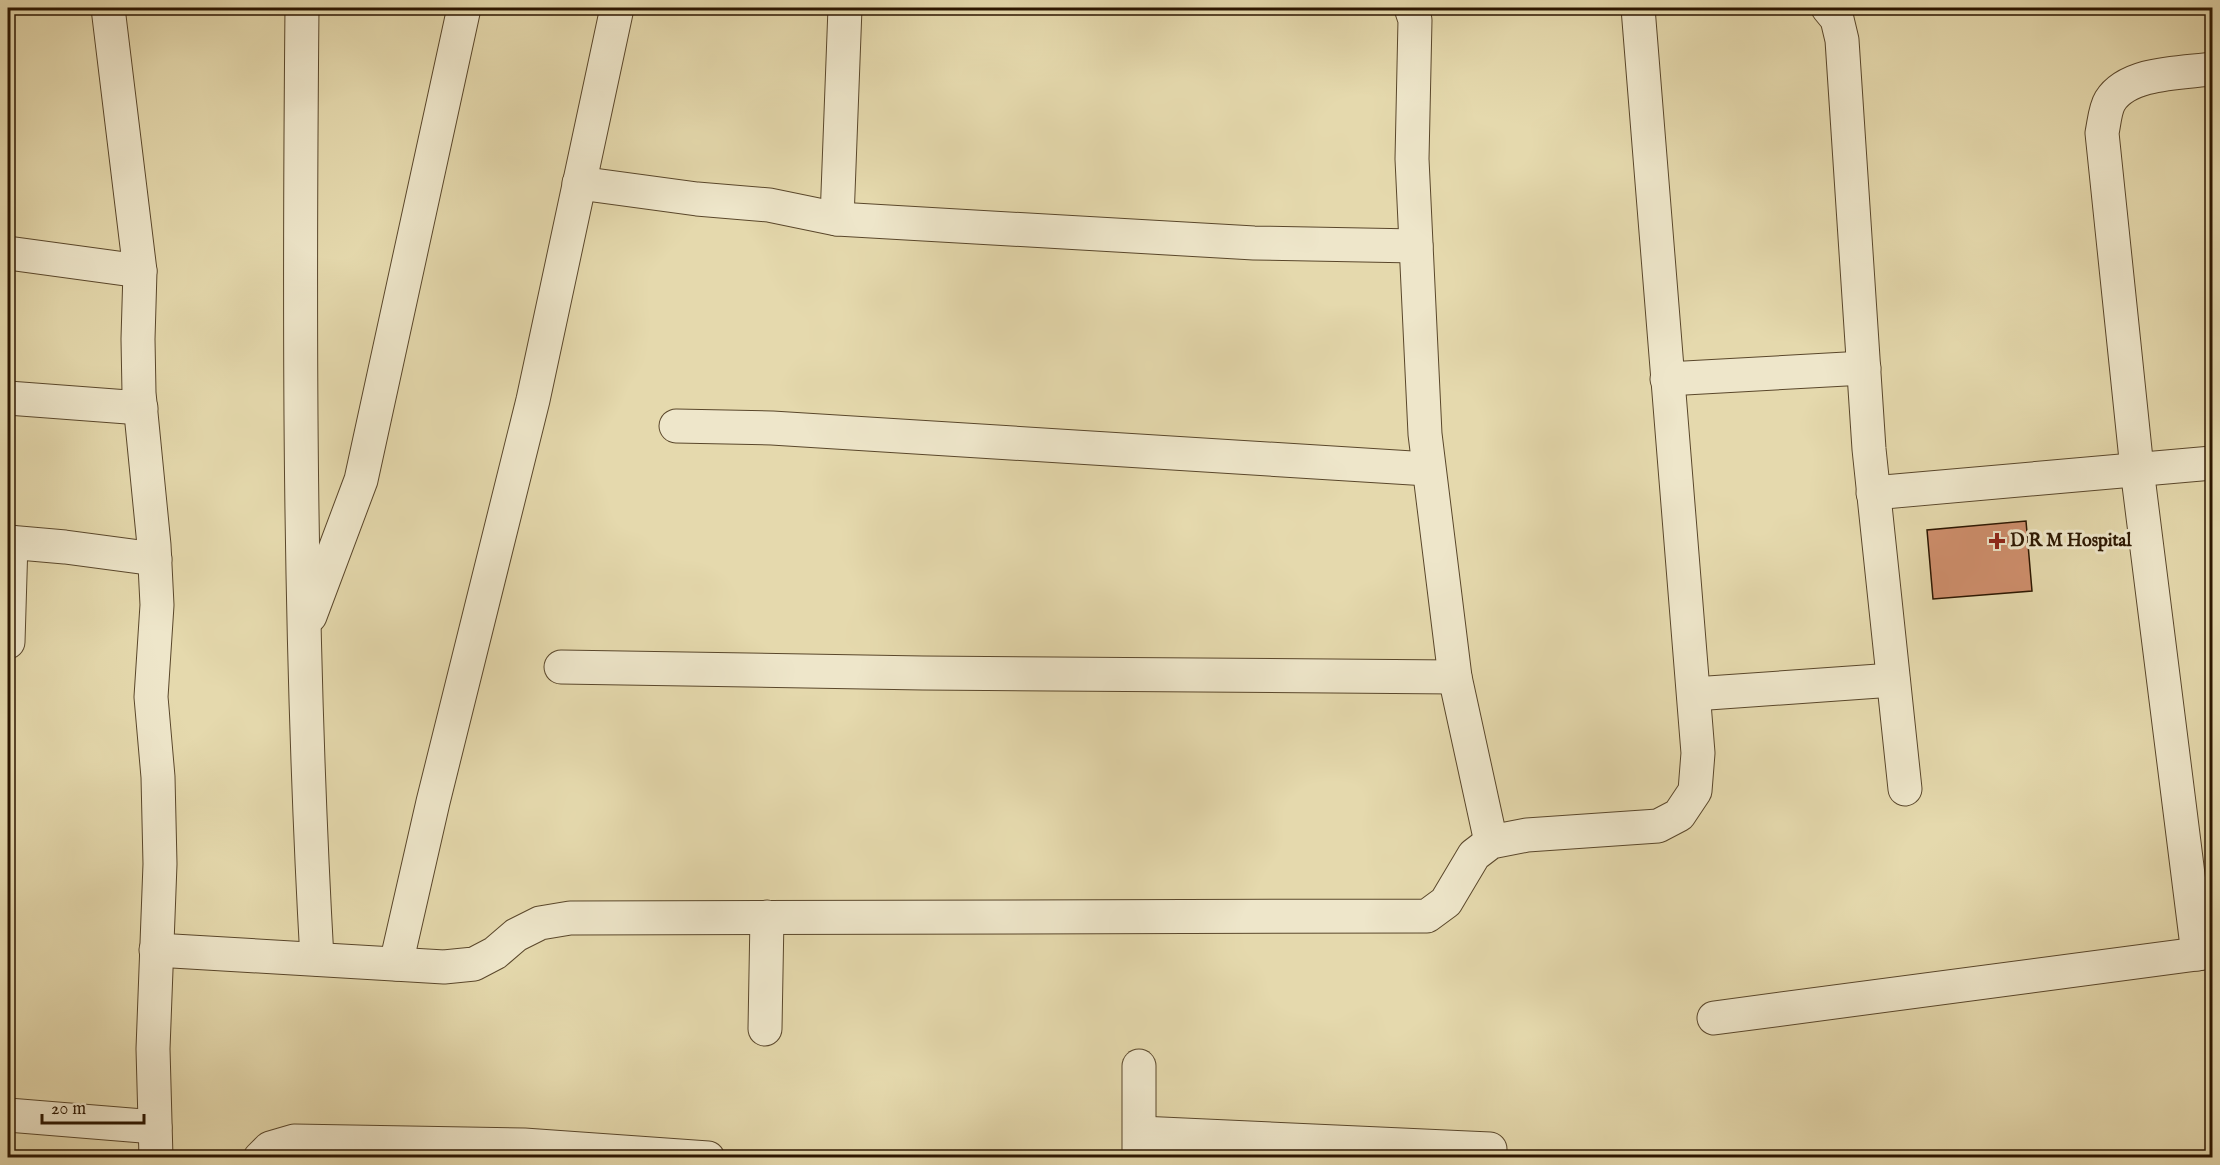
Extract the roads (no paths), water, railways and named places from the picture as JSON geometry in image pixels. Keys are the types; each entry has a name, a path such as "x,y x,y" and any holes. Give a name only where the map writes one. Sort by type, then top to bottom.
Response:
{"street":[{"path":"8,1115 155,1142 153,1049 160,853 158,777 151,697 157,605 141,408 138,339 140,271 108,8"},
{"path":"302,8 299,310 308,814 316,959"},
{"path":"304,632 361,480 464,8"},
{"path":"396,964 433,802 533,400 617,8"},
{"path":"837,219 844,8"},
{"path":"1411,8 1415,20 1412,159 1420,372 1428,469 1455,677 1491,842"},
{"path":"156,950 444,967 474,964 495,953 516,935 540,922 570,918 1426,916 1446,902 1474,855 1491,842 1540,834 1658,826 1679,815 1695,792 1698,753 1638,8"},
{"path":"1828,8 1837,19 1842,40 1873,493 1905,789"},
{"path":"1714,1018 2205,953 2137,469 2102,133 2109,103 2124,85 2148,78 2212,69"},
{"path":"579,183 769,206 837,219 1254,243 1416,246"},
{"path":"8,253 140,271"},
{"path":"1667,380 1864,368"},
{"path":"8,398 141,408"},
{"path":"676,426 772,428 1428,469"},
{"path":"1873,493 2212,463"},
{"path":"8,642 9,542 155,559"},
{"path":"561,667 923,673 1455,677"},
{"path":"1694,694 1893,680"},
{"path":"765,1029 767,917"},
{"path":"1139,1066 1139,1145 1490,1149"},
{"path":"260,1158 270,1148 294,1141 708,1158"}],"place":[{"name":"D R M Hospital","path":"1997,541"}]}
